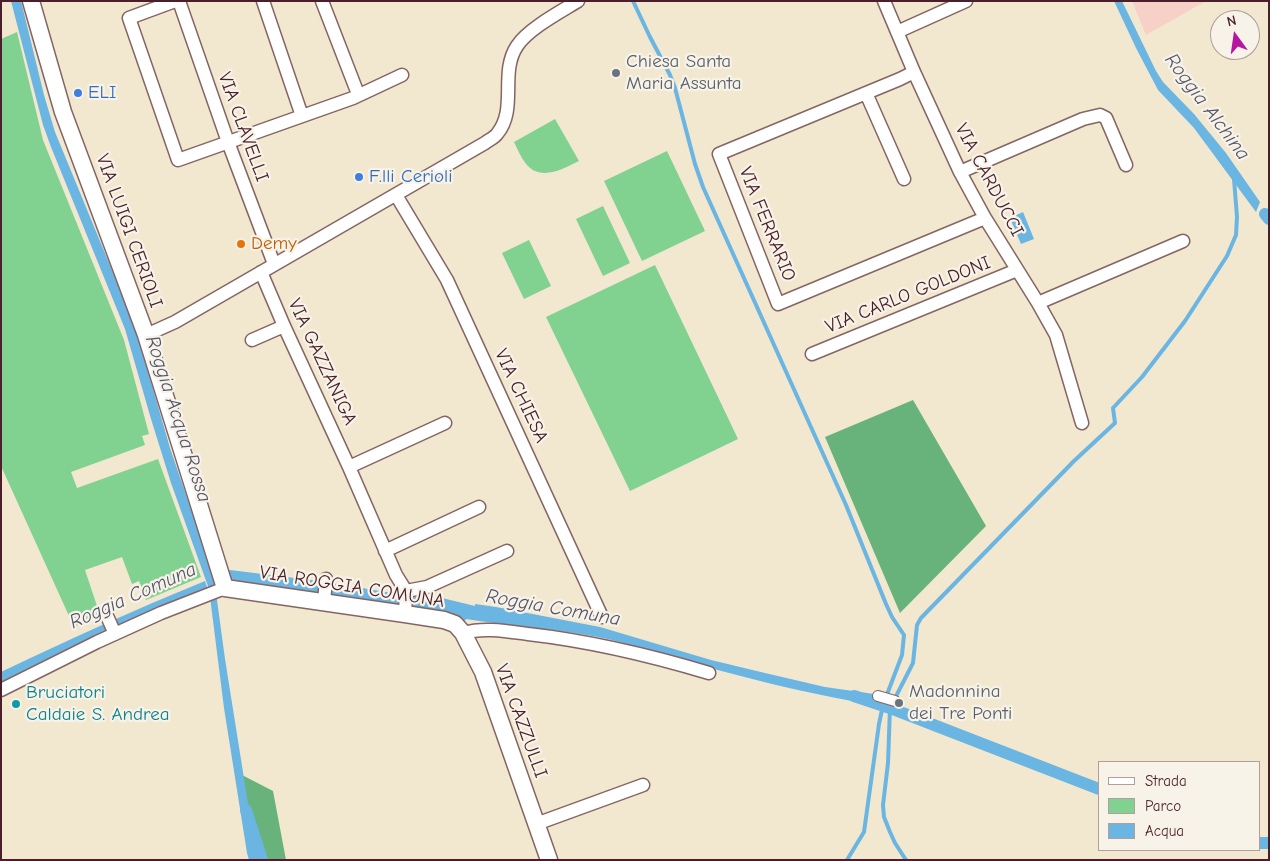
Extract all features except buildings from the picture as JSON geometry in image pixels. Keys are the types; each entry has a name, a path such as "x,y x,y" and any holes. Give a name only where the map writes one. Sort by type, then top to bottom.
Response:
{"street":[{"name":"VIA LUIGI CERIOLI","path":"31,1 63,112 146,335 220,570 218,591"},
{"path":"174,1 129,18 178,160 353,98 402,75"},
{"name":"VIA CLAVELLI","path":"179,1 228,142 274,264"},
{"path":"263,1 302,116"},
{"path":"322,1 358,94"},
{"path":"146,335 174,322 396,195 496,135 505,122 508,102 509,66 517,45 532,31 578,1"},
{"path":"884,1 914,72"},
{"path":"897,32 966,1"},
{"name":"VIA FERRARIO","path":"914,72 719,154 778,304 986,218"},
{"name":"VIA CARDUCCI","path":"914,72 960,172 1056,334 1082,423"},
{"path":"866,93 904,179"},
{"path":"960,172 1083,118 1100,115 1106,118 1126,165"},
{"name":"VIA CHIESA","path":"396,195 447,280 602,617"},
{"path":"1038,303 1183,241"},
{"name":"VIA CARLO GOLDONI","path":"812,354 1017,270"},
{"name":"VIA GAZZANIGA","path":"261,272 385,551 406,591"},
{"path":"252,340 284,326"},
{"path":"349,467 446,423"},
{"path":"385,551 479,507"},
{"path":"405,614 406,591 427,587 507,551"},
{"path":"324,602 326,579"},
{"name":"VIA ROGGIA COMUNA","path":"1,690 96,642 161,613 218,591 324,602 444,620 455,624 463,633"},
{"path":"107,616 115,634"},
{"path":"463,633 487,630 552,637 632,652 709,673"},
{"name":"VIA CAZZULLI","path":"463,633 483,672 549,860"},
{"path":"878,696 895,701"},
{"path":"536,824 643,785"}],"shaded area":[{"path":"1132,1 1206,1 1146,35"}],"green space":[{"path":"17,32 43,140 124,340 149,434 142,436 145,445 71,472 77,488 158,459 201,577 146,600 139,581 132,584 122,557 85,570 100,615 74,627 1,466 1,39"},
{"path":"555,119 579,161 554,172 540,173 528,166 514,142"},
{"path":"667,151 705,231 642,261 604,181"},
{"path":"603,206 630,263 603,276 576,219"},
{"path":"529,240 551,286 524,299 502,253"},
{"path":"655,265 738,439 630,491 546,317"},
{"path":"913,400 986,526 900,613 825,437"},
{"path":"242,775 273,791 286,860 256,860"}],"water":[{"path":"11,1 21,1 55,132 135,326 170,448 218,583 217,600 225,659 257,860 249,860 247,853 224,708 209,589 171,483 125,329 43,125"},
{"name":"Roggia Alchina","path":"1114,1 1122,1 1163,82 1194,114 1226,153 1260,202 1256,212 1194,128 1158,90"},
{"path":"1023,212 1034,239 1021,244 1010,218"},
{"path":"230,570 319,581 441,601 442,598 475,606 475,604 496,607 600,627 711,660 825,687 874,694 870,703 866,704 766,682 594,636 466,619 465,621 336,595 229,581 227,572"},
{"path":"205,581 208,590 1,687 1,672 102,625"}],"waterway":[{"path":"633,1 675,88 703,187 846,505 886,604 904,635 902,655 883,705 879,724 864,832 847,860"},
{"path":"906,860 890,832 884,817 883,805 888,763 890,708 913,663 917,625 921,618 1074,461 1115,423 1113,408 1142,377 1185,321 1227,256 1236,235 1237,217 1234,179"},
{"name":"Roggia Alchina","path":"1265,214 1269,219"},
{"name":"Roggia Comuna","path":"854,696 890,708 1098,789"},
{"name":"Roggia Acqua Rossa","path":"246,810 262,860"},
{"name":"Roggia Comuna","path":"1260,843 1269,843"}],"place":[{"name":"Chiesa Santa Maria Assunta","path":"616,73"},
{"name":"ELI","path":"78,93"},
{"name":"F.lli Cerioli","path":"359,177"},
{"name":"Demy","path":"241,244"},
{"name":"Madonnina dei Tre Ponti","path":"899,703"},
{"name":"Bruciatori Caldaie S. Andrea","path":"16,704"}]}
